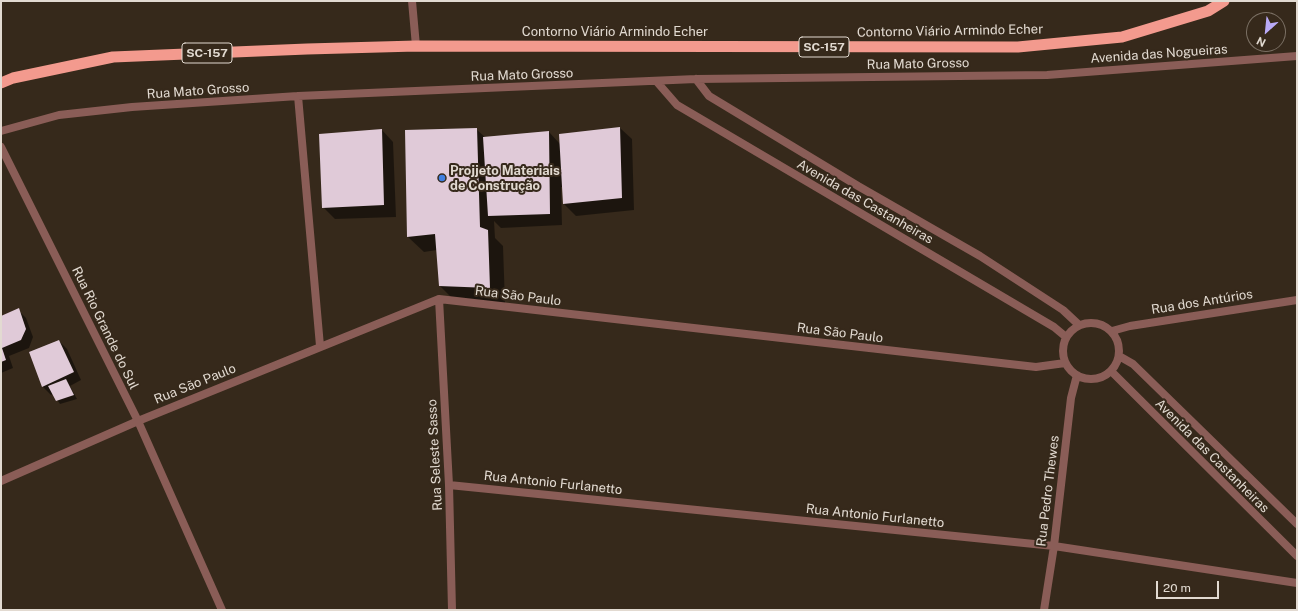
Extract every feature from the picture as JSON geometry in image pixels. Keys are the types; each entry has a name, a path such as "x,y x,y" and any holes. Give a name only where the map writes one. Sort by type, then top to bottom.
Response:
{"highway":[{"name":"Contorno Viário Armindo Echer","path":"1,83 13,78 113,57 416,46 1018,47 1122,37 1208,12 1224,1"}],"street":[{"path":"412,1 416,46"},
{"name":"Avenida das Nogueiras","path":"1047,75 1297,56"},
{"name":"Rua Mato Grosso","path":"1,131 59,115 132,107 298,96 657,82 696,79 1047,75"},
{"name":"Avenida das Castanheiras","path":"696,79 709,96 858,186 980,256 1062,310 1079,325"},
{"name":"Avenida das Castanheiras","path":"657,82 676,105 1054,327 1066,337"},
{"path":"298,96 320,346"},
{"name":"Rua Rio Grande do Sul","path":"1,147 138,421 222,610"},
{"name":"Rua São Paulo","path":"1,481 138,421 439,299 1036,367 1065,363"},
{"name":"Rua Seleste Sasso","path":"439,299 449,485 452,610"},
{"name":"Rua dos Antúrios","path":"1112,331 1130,326 1297,300"},
{"path":"1096,323 1112,331 1117,339 1119,356 1111,371 1094,379 1077,376 1065,363 1063,345 1071,330 1079,325 1096,323"},
{"name":"Avenida das Castanheiras","path":"1119,356 1133,364 1297,524"},
{"name":"Avenida das Castanheiras","path":"1111,371 1297,556"},
{"name":"Rua Pedro Thewes","path":"1044,610 1054,546 1071,398 1077,376"},
{"name":"Rua Antonio Furlanetto","path":"449,485 1054,546 1297,583"}],"building":[{"path":"620,127 622,198 563,204 559,134"},
{"name":"Projjeto Materiais de Construção","path":"477,128 480,227 488,230 490,288 439,286 435,234 407,237 405,130"},
{"path":"382,129 384,205 322,208 319,134"},
{"path":"549,131 550,214 488,216 483,137"},
{"path":"19,308 26,329 21,340 2,348 6,360 1,362 1,316"},
{"path":"59,340 74,372 42,387 29,352"},
{"path":"66,379 74,395 56,401 48,386"}],"place":[{"name":"Projjeto Materiais de Construção","path":"442,178"}]}
